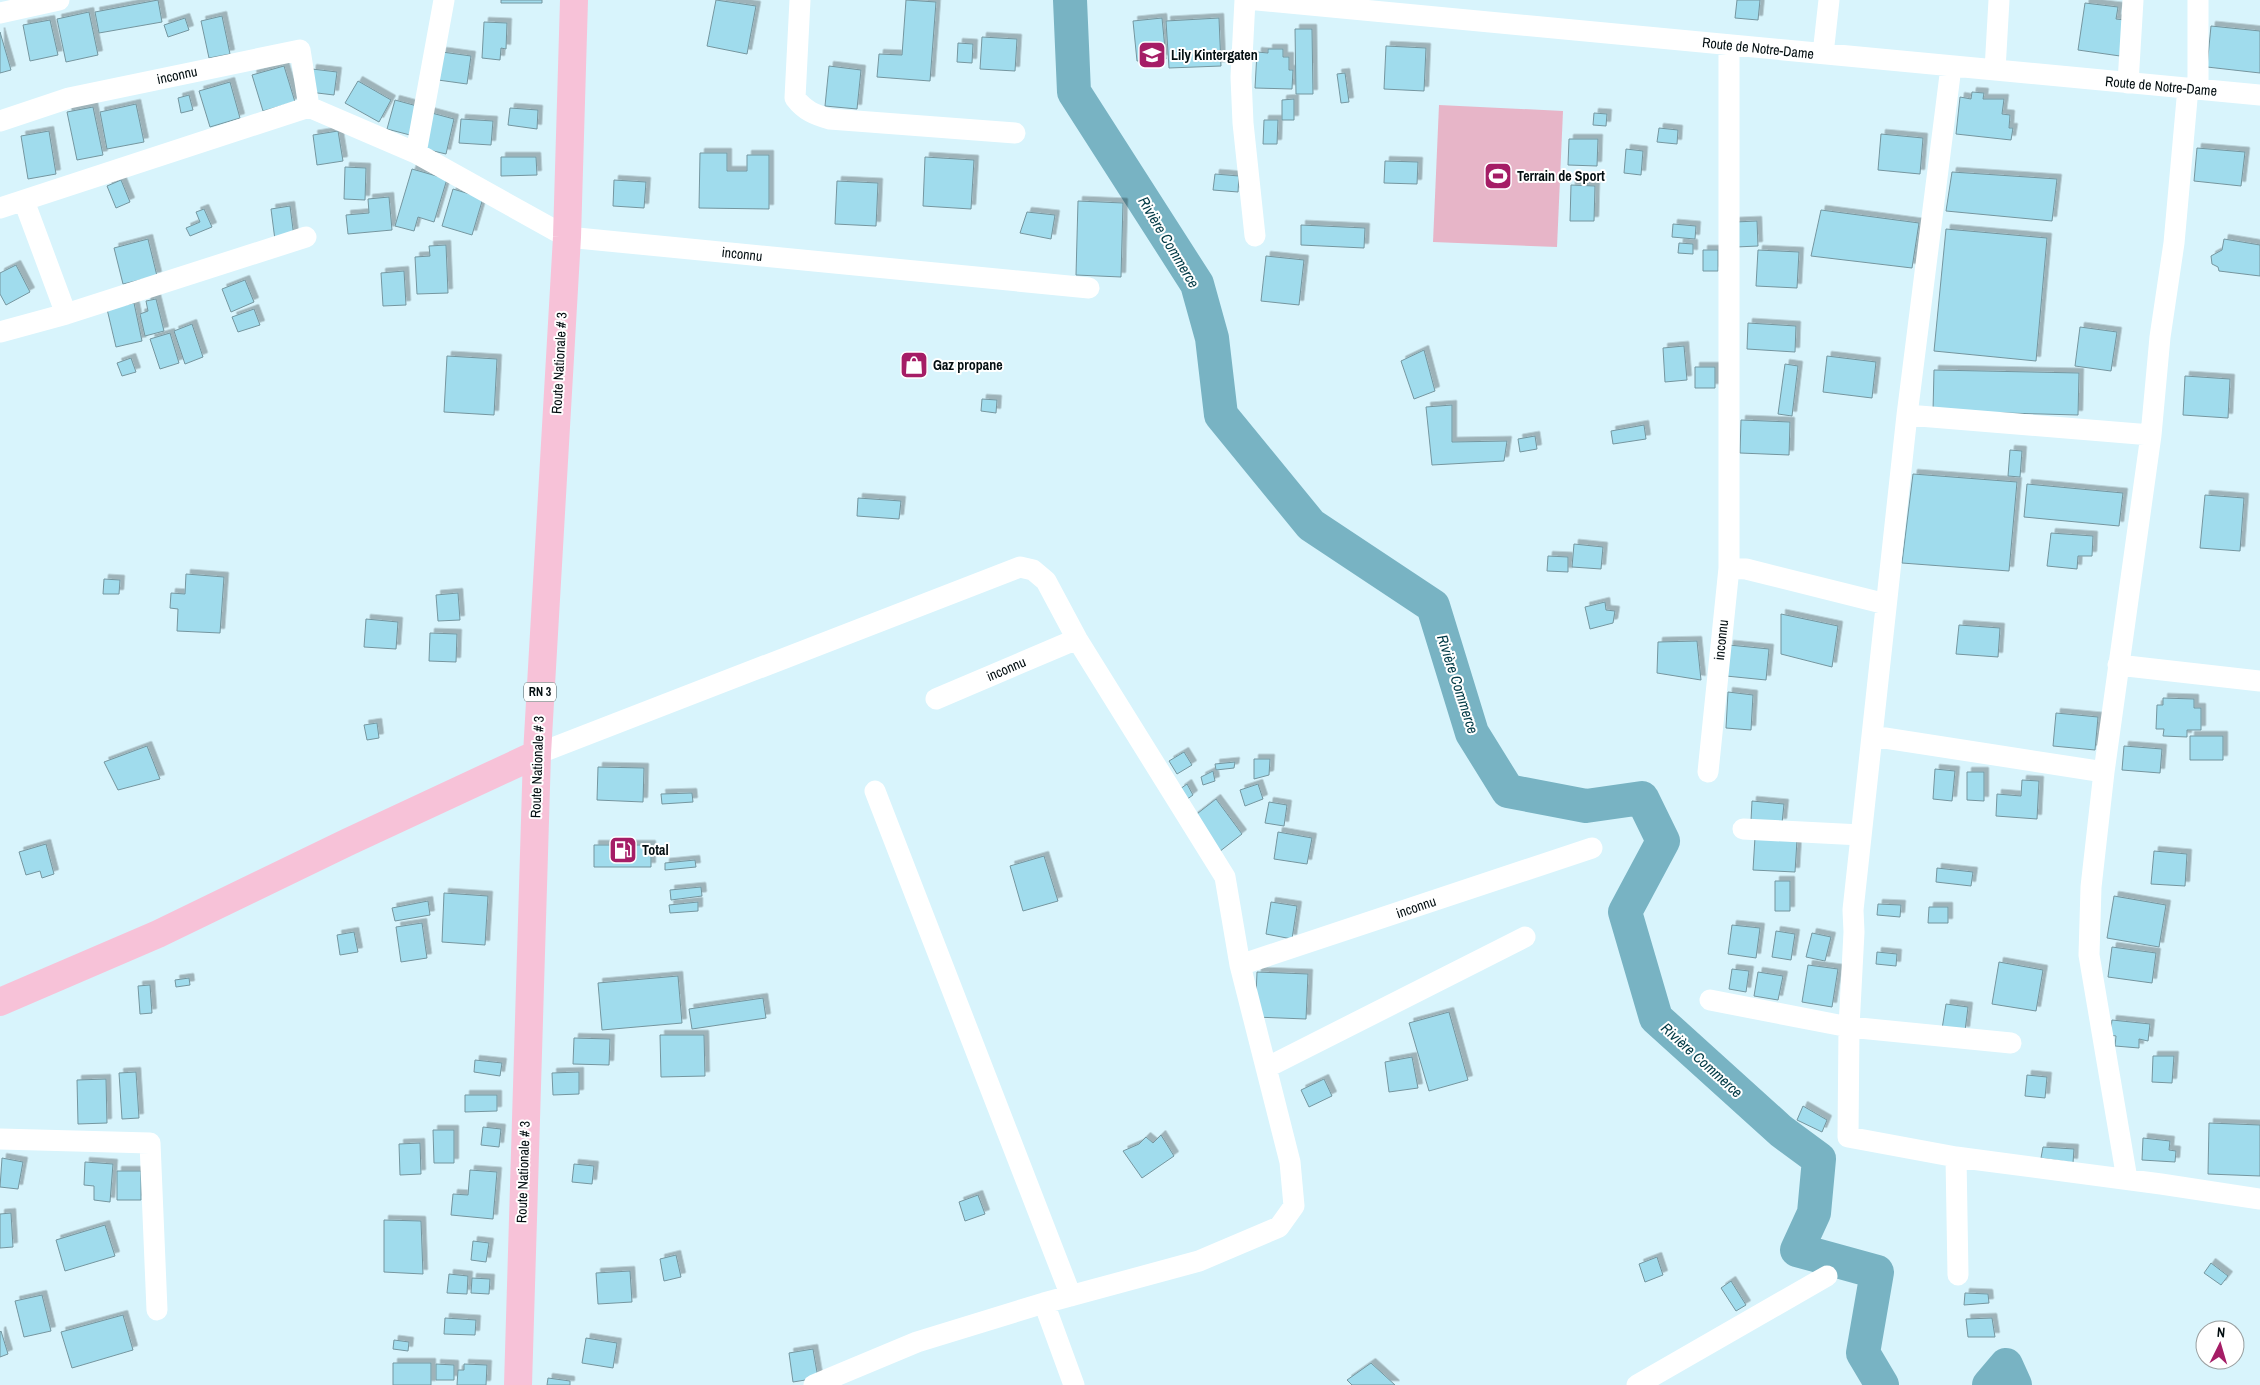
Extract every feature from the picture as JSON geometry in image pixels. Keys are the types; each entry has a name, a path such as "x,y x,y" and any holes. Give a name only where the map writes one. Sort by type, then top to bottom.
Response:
{"main road":[{"name":"Route Nationale # 3","path":"518,1385 536,754 567,237 574,0"},
{"path":"0,1002 158,934 536,754"}],"street":[{"path":"0,13 59,0"},
{"path":"416,154 444,0"},
{"path":"800,0 795,98 813,114 830,119 1015,133"},
{"path":"1245,0 1241,77 1243,123 1255,236"},
{"name":"Route de Notre-Dame","path":"1267,0 2260,96"},
{"path":"1823,54 1829,0"},
{"path":"1995,70 1999,0"},
{"path":"2128,83 2133,0"},
{"path":"2127,1179 2089,955 2091,887 2118,665 2151,435 2160,337 2193,89 2198,0"},
{"name":"inconnu","path":"1708,772 1729,568 1730,45"},
{"name":"inconnu","path":"0,121 70,98 300,50 309,107 416,154 567,237 1088,288"},
{"path":"1951,67 1907,415 1853,910 1848,1137 1956,1157 2127,1179 2260,1199"},
{"path":"0,208 193,143 309,107"},
{"path":"24,201 66,314"},
{"path":"0,332 66,314 306,237"},
{"path":"1907,415 2151,435"},
{"path":"536,754 1020,567 1033,570 1046,581 1077,639 1225,877 1240,966 1290,1162 1294,1206 1279,1228 1198,1261 1044,1303 918,1342 814,1385"},
{"path":"1729,568 1746,569 1886,604"},
{"name":"inconnu","path":"936,699 1077,639"},
{"path":"2118,665 2260,681"},
{"path":"1872,736 2104,772"},
{"path":"876,791 1071,1296"},
{"path":"1743,828 1861,835"},
{"name":"inconnu","path":"1240,966 1592,848"},
{"path":"1266,1068 1525,937"},
{"path":"1710,1000 1849,1027 2011,1043"},
{"path":"0,1139 150,1143 157,1310"},
{"path":"1956,1157 1958,1275"},
{"path":"1637,1385 1827,1276"},
{"path":"1044,1303 1074,1385"}],"shaded area":[{"name":"Terrain de Sport","path":"1439,105 1563,111 1557,247 1433,242"}],"building":[{"path":"158,0 162,22 99,33 95,12"},
{"path":"501,0 542,0 542,3 501,3"},
{"path":"716,0 756,6 747,54 707,46"},
{"path":"906,0 936,2 930,81 877,77 879,54 902,55"},
{"path":"1737,0 1760,0 1758,20 1735,18"},
{"path":"2085,3 2118,7 2116,19 2125,20 2120,56 2078,50"},
{"path":"89,12 98,55 66,62 57,19"},
{"path":"222,16 230,54 209,58 201,21"},
{"path":"185,18 189,30 168,37 164,25"},
{"path":"1162,18 1166,59 1137,61 1133,21"},
{"path":"1219,18 1221,66 1169,68 1166,21"},
{"path":"50,20 58,55 30,61 23,25"},
{"path":"484,22 507,23 506,49 501,48 500,60 482,58"},
{"path":"2211,26 2260,31 2260,73 2207,67"},
{"path":"1295,29 1312,29 1313,94 1296,94"},
{"path":"0,32 11,70 0,73"},
{"path":"982,37 1017,39 1015,71 980,69"},
{"path":"958,43 973,44 972,63 957,62"},
{"path":"1386,46 1426,48 1424,91 1384,89"},
{"path":"1268,49 1283,49 1283,57 1289,57 1289,70 1293,70 1292,89 1255,88 1257,52 1268,53"},
{"path":"442,52 471,56 467,84 438,80"},
{"path":"284,66 295,102 263,111 252,75"},
{"path":"829,66 861,70 857,109 825,106"},
{"path":"312,69 337,72 334,95 309,92"},
{"path":"1345,73 1349,102 1341,103 1337,74"},
{"path":"358,81 391,100 379,122 345,103"},
{"path":"230,82 240,118 210,127 199,91"},
{"path":"1972,92 1984,93 1983,99 2004,99 2002,114 2010,115 2009,128 2013,128 2011,140 1956,134 1960,97 1971,99"},
{"path":"189,95 193,110 181,113 178,98"},
{"path":"1294,99 1294,120 1282,120 1282,100"},
{"path":"395,100 417,106 410,135 387,129"},
{"path":"136,104 144,142 107,149 100,112"},
{"path":"93,107 103,155 77,160 67,112"},
{"path":"510,108 538,110 537,129 508,125"},
{"path":"428,112 454,119 446,154 425,149"},
{"path":"1594,113 1607,114 1606,126 1593,125"},
{"path":"461,119 493,121 491,145 459,143"},
{"path":"1264,120 1278,120 1277,144 1263,144"},
{"path":"1659,128 1678,130 1677,144 1657,142"},
{"path":"49,131 56,174 28,179 21,136"},
{"path":"338,131 343,161 317,165 313,135"},
{"path":"1881,134 1923,138 1920,174 1878,170"},
{"path":"1569,139 1598,139 1597,166 1568,165"},
{"path":"2197,148 2245,152 2241,186 2194,181"},
{"path":"1626,149 1643,151 1641,175 1624,173"},
{"path":"700,153 727,153 727,171 747,171 747,155 769,155 769,209 699,208"},
{"path":"501,157 536,157 537,175 501,176"},
{"path":"925,157 974,160 971,209 923,206"},
{"path":"1385,161 1418,162 1417,184 1384,183"},
{"path":"345,167 366,168 365,200 344,199"},
{"path":"412,169 447,179 434,222 418,217 414,231 395,226"},
{"path":"1952,172 2057,179 2052,221 1946,211"},
{"path":"1215,174 1239,176 1238,192 1213,190"},
{"path":"121,180 130,202 116,208 107,186"},
{"path":"614,180 646,182 644,208 613,206"},
{"path":"837,181 878,183 876,226 835,224"},
{"path":"1571,185 1595,186 1594,221 1570,221"},
{"path":"453,189 483,198 472,235 442,226"},
{"path":"389,197 392,230 348,234 346,215 369,213 368,199"},
{"path":"1078,201 1123,203 1121,277 1076,275"},
{"path":"290,206 294,237 275,240 271,209"},
{"path":"204,209 212,227 190,236 186,228 200,222 196,212"},
{"path":"1821,210 1919,223 1912,268 1811,256"},
{"path":"1027,212 1055,215 1051,239 1020,233"},
{"path":"1757,221 1758,246 1736,247 1735,222"},
{"path":"1673,224 1696,226 1695,239 1672,237"},
{"path":"1301,225 1365,228 1364,248 1301,245"},
{"path":"1946,229 2047,238 2036,361 1934,351"},
{"path":"148,239 157,276 123,284 114,248"},
{"path":"2224,239 2260,245 2260,276 2219,271 2218,267 2212,264 2211,256 2222,250"},
{"path":"1679,243 1693,244 1693,254 1678,253"},
{"path":"446,245 448,293 417,294 415,257 430,256 429,246"},
{"path":"1703,250 1718,250 1718,271 1703,271"},
{"path":"1758,250 1799,252 1797,288 1756,286"},
{"path":"1266,256 1304,260 1299,305 1261,301"},
{"path":"16,265 30,292 6,305 0,294 0,273"},
{"path":"404,271 406,305 383,306 381,273"},
{"path":"245,280 254,302 231,312 222,289"},
{"path":"156,299 164,331 145,336 140,314 148,311 146,301"},
{"path":"134,303 142,341 116,347 107,309"},
{"path":"254,309 260,325 238,332 232,317"},
{"path":"1748,323 1796,326 1795,352 1747,349"},
{"path":"192,324 203,357 185,364 174,331"},
{"path":"2080,327 2117,332 2111,371 2075,366"},
{"path":"170,333 179,363 160,369 150,339"},
{"path":"1684,346 1687,380 1665,382 1663,348"},
{"path":"1424,350 1435,391 1414,399 1401,361"},
{"path":"447,356 497,359 494,415 444,412"},
{"path":"1827,356 1876,362 1872,398 1823,392"},
{"path":"131,358 136,372 122,376 117,363"},
{"path":"1785,364 1798,366 1792,416 1778,414"},
{"path":"1695,367 1715,367 1715,388 1695,388"},
{"path":"1934,370 2079,373 2078,415 1933,411"},
{"path":"2185,376 2230,379 2228,418 2183,415"},
{"path":"982,399 997,400 996,413 981,411"},
{"path":"1452,405 1452,442 1507,441 1504,461 1432,465 1426,407"},
{"path":"1741,420 1790,422 1789,455 1740,453"},
{"path":"1644,425 1646,439 1613,444 1611,431"},
{"path":"1535,436 1537,449 1520,452 1518,439"},
{"path":"2010,450 2022,451 2020,477 2008,476"},
{"path":"1913,474 2017,482 2009,571 1902,563"},
{"path":"2027,484 2123,493 2119,526 2024,517"},
{"path":"2205,495 2244,498 2240,551 2200,548"},
{"path":"858,498 901,501 899,519 857,516"},
{"path":"2051,533 2093,536 2092,556 2078,556 2077,569 2047,566"},
{"path":"1574,544 1603,547 1601,569 1572,567"},
{"path":"1548,556 1568,557 1568,572 1547,571"},
{"path":"186,574 224,577 220,633 177,631 178,609 170,608 171,593 185,594"},
{"path":"104,579 120,580 119,594 103,594"},
{"path":"458,593 460,620 438,621 436,595"},
{"path":"1605,602 1606,610 1615,611 1613,623 1590,629 1585,607"},
{"path":"1781,614 1838,626 1832,667 1781,654"},
{"path":"366,619 398,622 396,649 364,647"},
{"path":"1959,625 2000,628 1998,657 1956,654"},
{"path":"430,633 457,634 456,662 429,661"},
{"path":"1697,641 1701,680 1657,673 1658,642"},
{"path":"1729,645 1769,649 1766,680 1726,676"},
{"path":"1728,692 1753,695 1751,730 1726,728"},
{"path":"2163,698 2194,699 2194,708 2201,708 2201,730 2187,730 2187,737 2163,736 2164,729 2156,729 2157,705 2163,705"},
{"path":"2056,713 2098,717 2095,750 2053,746"},
{"path":"377,723 379,738 367,740 364,725"},
{"path":"2190,736 2223,736 2223,760 2190,760"},
{"path":"147,746 160,779 118,790 104,762"},
{"path":"2124,746 2162,749 2160,773 2122,770"},
{"path":"1184,752 1192,765 1177,774 1169,761"},
{"path":"1254,759 1270,759 1269,775 1254,779"},
{"path":"1235,762 1234,768 1216,770 1215,764"},
{"path":"598,767 644,768 643,802 597,800"},
{"path":"1935,769 1955,771 1952,801 1933,799"},
{"path":"1213,771 1215,781 1203,785 1201,777"},
{"path":"1967,772 1984,772 1984,801 1967,800"},
{"path":"2022,780 2039,781 2037,819 1996,816 1997,794 2021,796"},
{"path":"1187,784 1193,795 1186,800 1180,789"},
{"path":"1258,784 1263,799 1245,806 1240,790"},
{"path":"692,793 693,802 662,804 661,794"},
{"path":"1216,799 1242,834 1219,852 1193,817"},
{"path":"1752,801 1784,804 1782,823 1751,821"},
{"path":"1269,802 1287,805 1284,826 1265,823"},
{"path":"1278,832 1312,838 1307,864 1274,859"},
{"path":"1755,837 1797,840 1795,872 1753,870"},
{"path":"46,844 54,874 42,878 40,871 26,875 19,852"},
{"path":"594,845 651,845 651,867 594,867"},
{"path":"2154,851 2187,854 2185,886 2151,884"},
{"path":"1044,856 1058,901 1023,911 1010,866"},
{"path":"695,860 696,867 665,870 665,863"},
{"path":"1937,868 1973,872 1971,886 1936,882"},
{"path":"1775,881 1790,881 1790,911 1775,911"},
{"path":"701,887 702,896 671,900 670,890"},
{"path":"444,893 488,896 485,945 442,942"},
{"path":"2114,896 2166,905 2159,947 2107,938"},
{"path":"428,901 430,915 395,921 392,908"},
{"path":"698,902 698,911 670,913 669,905"},
{"path":"1271,902 1297,906 1292,939 1266,934"},
{"path":"1878,904 1901,905 1900,917 1877,915"},
{"path":"1929,907 1948,907 1948,923 1928,923"},
{"path":"422,923 427,958 401,962 396,927"},
{"path":"1732,925 1760,928 1756,958 1728,954"},
{"path":"1776,931 1795,934 1791,960 1772,957"},
{"path":"354,932 358,952 340,955 337,935"},
{"path":"1812,933 1831,937 1825,961 1806,957"},
{"path":"2112,947 2156,953 2152,983 2108,977"},
{"path":"1877,952 1897,954 1896,966 1876,964"},
{"path":"1999,962 2043,970 2036,1011 1992,1004"},
{"path":"1808,965 1838,969 1832,1007 1802,1002"},
{"path":"1732,969 1749,971 1746,992 1729,989"},
{"path":"1257,972 1308,974 1306,1019 1255,1017"},
{"path":"1758,972 1783,976 1778,1000 1754,996"},
{"path":"678,976 682,1023 602,1030 598,983"},
{"path":"189,978 190,985 176,987 175,980"},
{"path":"150,985 152,1013 140,1014 138,986"},
{"path":"763,998 766,1018 692,1029 689,1009"},
{"path":"1946,1004 1968,1007 1965,1031 1942,1029"},
{"path":"1449,1012 1468,1080 1429,1091 1409,1023"},
{"path":"2112,1020 2150,1024 2148,1041 2139,1039 2139,1048 2115,1046 2116,1036 2110,1035"},
{"path":"660,1035 704,1035 705,1076 661,1077"},
{"path":"574,1038 610,1039 609,1065 573,1064"},
{"path":"2153,1056 2174,1056 2172,1083 2152,1082"},
{"path":"1412,1057 1418,1088 1389,1092 1385,1062"},
{"path":"475,1060 502,1063 500,1076 474,1072"},
{"path":"136,1072 139,1118 122,1119 119,1073"},
{"path":"579,1072 579,1094 553,1095 552,1073"},
{"path":"2027,1075 2047,1077 2045,1098 2025,1096"},
{"path":"106,1079 107,1123 78,1124 77,1080"},
{"path":"1324,1079 1332,1096 1309,1107 1301,1090"},
{"path":"465,1095 497,1095 497,1111 465,1112"},
{"path":"1803,1106 1827,1120 1822,1132 1797,1120"},
{"path":"2209,1123 2260,1125 2260,1176 2208,1174"},
{"path":"483,1127 501,1129 499,1147 481,1145"},
{"path":"433,1130 454,1130 454,1163 434,1163"},
{"path":"1161,1135 1174,1156 1142,1178 1123,1151 1139,1144 1146,1137 1153,1143"},
{"path":"2143,1138 2170,1141 2169,1150 2176,1151 2175,1162 2142,1160"},
{"path":"420,1143 421,1174 400,1175 399,1144"},
{"path":"2043,1147 2074,1149 2073,1163 2041,1158"},
{"path":"2,1158 23,1162 18,1189 0,1187"},
{"path":"85,1162 113,1164 110,1202 94,1200 94,1186 84,1185"},
{"path":"574,1164 594,1166 592,1184 572,1182"},
{"path":"470,1170 497,1172 493,1219 451,1215 453,1194 468,1195"},
{"path":"117,1171 141,1171 141,1200 117,1200"},
{"path":"978,1195 985,1214 965,1221 959,1202"},
{"path":"11,1213 13,1247 0,1248 0,1214"},
{"path":"384,1220 421,1221 423,1274 384,1272"},
{"path":"105,1225 115,1256 65,1271 56,1240"},
{"path":"473,1241 489,1243 486,1262 471,1260"},
{"path":"676,1255 681,1277 664,1281 660,1259"},
{"path":"1657,1257 1663,1275 1645,1282 1639,1264"},
{"path":"2211,1263 2228,1276 2221,1285 2204,1273"},
{"path":"630,1271 632,1302 598,1304 596,1273"},
{"path":"449,1274 468,1276 467,1294 447,1293"},
{"path":"472,1278 490,1279 489,1294 471,1293"},
{"path":"1731,1281 1746,1305 1736,1311 1721,1288"},
{"path":"1965,1293 1988,1294 1989,1303 1964,1305"},
{"path":"42,1295 51,1331 24,1337 15,1301"},
{"path":"123,1315 133,1350 72,1368 61,1332"},
{"path":"445,1318 476,1320 475,1335 444,1334"},
{"path":"1992,1318 1995,1337 1968,1337 1966,1319"},
{"path":"0,1332 8,1354 0,1357"},
{"path":"586,1338 617,1343 613,1368 582,1363"},
{"path":"394,1340 409,1342 408,1351 393,1349"},
{"path":"813,1349 818,1378 793,1382 789,1353"},
{"path":"393,1363 431,1363 431,1385 393,1385"},
{"path":"1371,1363 1395,1385 1352,1385 1347,1380"},
{"path":"436,1364 454,1365 454,1380 436,1380"},
{"path":"464,1364 487,1365 486,1385 457,1385 458,1370 464,1370"},
{"path":"548,1378 570,1381 570,1385 547,1385"}],"waterway":[{"name":"Rivière Commerce","path":"1070,0 1074,92 1197,284 1212,338 1221,415 1311,525 1433,606 1472,733 1508,791 1586,806 1642,798 1663,841 1625,912 1656,1018 1781,1131 1819,1159 1814,1213 1797,1250 1877,1272 1863,1353 1882,1385"},
{"name":"Rivière Commerce","path":"1989,1385 2006,1365 2015,1385"}],"place":[{"name":"Lily Kintergaten","path":"1152,55"},
{"name":"Terrain de Sport","path":"1498,176"},
{"name":"Gaz propane","path":"914,365"},
{"name":"Total","path":"623,850"}]}
